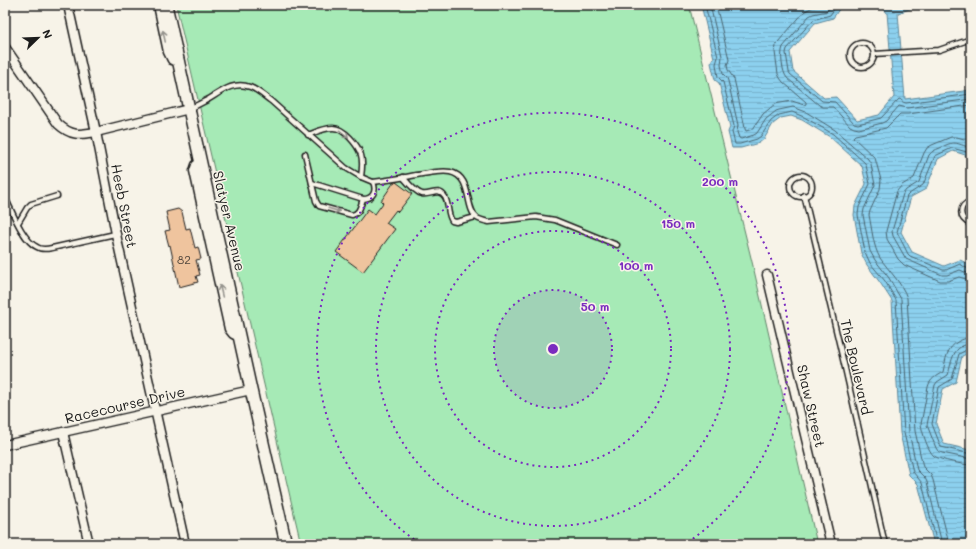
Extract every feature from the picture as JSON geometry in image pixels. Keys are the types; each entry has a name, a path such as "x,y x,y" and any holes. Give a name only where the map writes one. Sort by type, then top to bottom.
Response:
{"main road":[{"name":"Slatyer Avenue","path":"166,5 286,544"}],"street":[{"name":"Heeb Street","path":"68,5 96,132 116,234 184,544"},
{"path":"158,5 168,52 172,60 178,61"},
{"path":"5,47 64,131 74,134 96,132 189,109"},
{"name":"Shaw Street","path":"766,275 831,544"},
{"name":"Racecourse Drive","path":"5,445 251,390"},
{"path":"63,432 89,544"},
{"name":"Slatyer Avenue","path":"263,443 260,453 281,544"}],"lane":[{"path":"874,54 939,50 971,39"},
{"path":"861,43 869,45 874,51 874,54 872,62 866,67 858,66 850,57 850,53 854,46 861,43"},
{"path":"189,109 227,88 238,84 250,87 259,92 346,168 373,182 439,172 451,172 460,177 466,187 472,210 476,217 482,220 489,222 536,217 555,220 617,245"},
{"path":"308,135 324,129 334,128 342,131 358,147 362,156 362,177"},
{"path":"305,154 316,201 319,206 352,215 359,211 363,199"},
{"name":"The Boulevard","path":"801,175 806,176 810,181 811,189 804,195 798,196 792,192 790,188 791,181 794,177 801,175"},
{"path":"403,178 418,192 423,194 436,192 441,193 445,198 449,217 452,221 456,222 476,217"},
{"path":"312,183 363,199 368,199 375,192 373,182"},
{"name":"The Boulevard","path":"804,195 885,544"},
{"path":"18,223 31,204 57,196"},
{"path":"5,197 26,238 38,248 52,248 116,234"},
{"path":"971,201 965,203 961,211 964,220 971,224"}],"green space":[{"path":"176,5 689,5 753,266 817,544 301,544"}],"water":[{"path":"701,5 842,5 833,18 815,23 790,52 793,71 824,98 836,97 857,120 879,115 894,97 887,13 881,5 921,5 898,13 905,99 971,90 971,157 953,151 938,159 926,189 911,197 901,232 912,252 944,266 960,260 971,265 971,352 962,356 956,382 943,389 936,424 944,444 970,450 971,452 971,544 934,544 918,484 909,475 900,433 892,301 867,265 861,253 854,215 855,206 866,184 862,166 830,137 802,120 791,116 781,118 773,124 764,139 759,143 741,148 732,148 728,132 730,127 719,83 715,80 711,63 714,58"}],"building":[{"path":"394,182 412,194 398,212 396,210 386,223 395,229 363,272 336,252 368,209 375,214 383,203 381,201"},
{"path":"178,209 182,212 186,229 190,228 195,248 198,247 201,259 196,260 200,275 196,276 198,282 179,287 170,245 169,246 165,231 170,230 166,212"}]}
